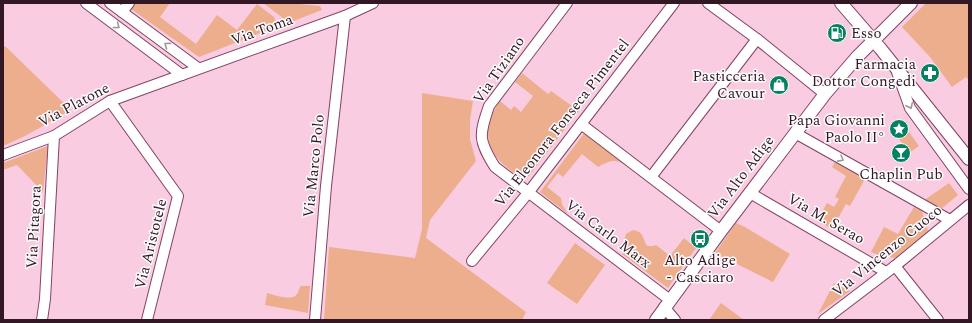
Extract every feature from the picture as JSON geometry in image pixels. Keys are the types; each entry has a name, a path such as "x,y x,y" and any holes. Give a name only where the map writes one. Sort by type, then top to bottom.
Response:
{"street":[{"path":"86,3 182,74"},
{"path":"110,3 198,68"},
{"path":"122,12 129,3"},
{"name":"Via Toma","path":"182,74 345,16 373,3"},
{"name":"Via Tiziano","path":"528,193 495,167 486,153 481,140 483,124 489,106 567,3"},
{"name":"Via Eleonora Fonseca Pimentel","path":"472,261 528,193 674,3"},
{"path":"708,3 757,39 825,94"},
{"path":"841,3 922,99 969,159"},
{"name":"Via Alto Adige","path":"656,320 721,231 825,94 873,40 911,3"},
{"name":"Via Marco Polo","path":"315,320 326,186 345,16"},
{"path":"651,177 757,39"},
{"path":"896,70 910,108 969,190"},
{"name":"Via Platone","path":"3,155 54,136 110,101 182,74"},
{"name":"Via Aristotele","path":"110,101 178,196 147,320"},
{"path":"581,124 721,231"},
{"path":"795,133 950,220"},
{"name":"Via Pitagora","path":"42,320 45,299 54,136"},
{"name":"Via Carlo Marx","path":"528,193 667,304 675,320"},
{"name":"Via M. Serao","path":"750,193 891,269"},
{"name":"Via Vincenzo Cuoco","path":"824,320 891,269 969,205"},
{"path":"891,269 938,320"}],"shaded area":[{"path":"135,3 170,3 160,17 196,44 217,15 237,30 257,4 274,17 278,26 199,57 131,9"},
{"path":"263,3 289,3 320,6 322,10 296,20 291,24"},
{"path":"926,3 969,3 969,81 966,77 952,87 930,57 902,27"},
{"path":"5,46 71,110 25,136 3,146 3,49"},
{"path":"522,73 548,94 551,91 579,111 525,181 507,168 498,159 493,152 488,137 489,122 500,101 511,110 514,106 521,112 533,96 515,82"},
{"path":"422,93 473,101 470,120 470,139 476,161 430,220 426,238 526,312 522,320 324,320 329,247 415,258 422,229"},
{"path":"585,132 631,168 615,161 608,162 598,167 582,154 563,177 558,173 547,187 561,198 562,204 568,214 540,192"},
{"path":"909,132 919,146 909,153 899,139"},
{"path":"48,146 43,192 17,165 3,170 3,163"},
{"path":"835,162 865,179 850,206 846,204 832,229 817,221 827,203 834,207 839,199 835,197 846,176 832,167"},
{"path":"949,183 958,195 941,209 923,201"},
{"path":"914,207 922,211 928,231 895,258 878,255 871,252 884,227 898,234"},
{"path":"736,223 790,254 773,282 715,253"},
{"path":"633,230 642,235 647,246 656,245 670,256 684,238 696,248 668,288 622,254 626,249 624,240 626,234"},
{"path":"575,243 605,265 577,304 547,283"},
{"path":"834,283 850,291 818,314"},
{"path":"301,286 310,286 308,313 265,305 267,293 291,298 297,294"},
{"path":"721,303 744,320 709,320"}],"place":[{"name":"Esso","path":"837,33"},
{"name":"Farmacia Dottor Congedi","path":"930,73"},
{"name":"Pasticceria Cavour","path":"779,85"},
{"name":"Papa Giovanni Paolo II°","path":"899,129"},
{"name":"Chaplin Pub","path":"901,153"},
{"name":"Alto Adige - Casciaro","path":"700,239"}]}
